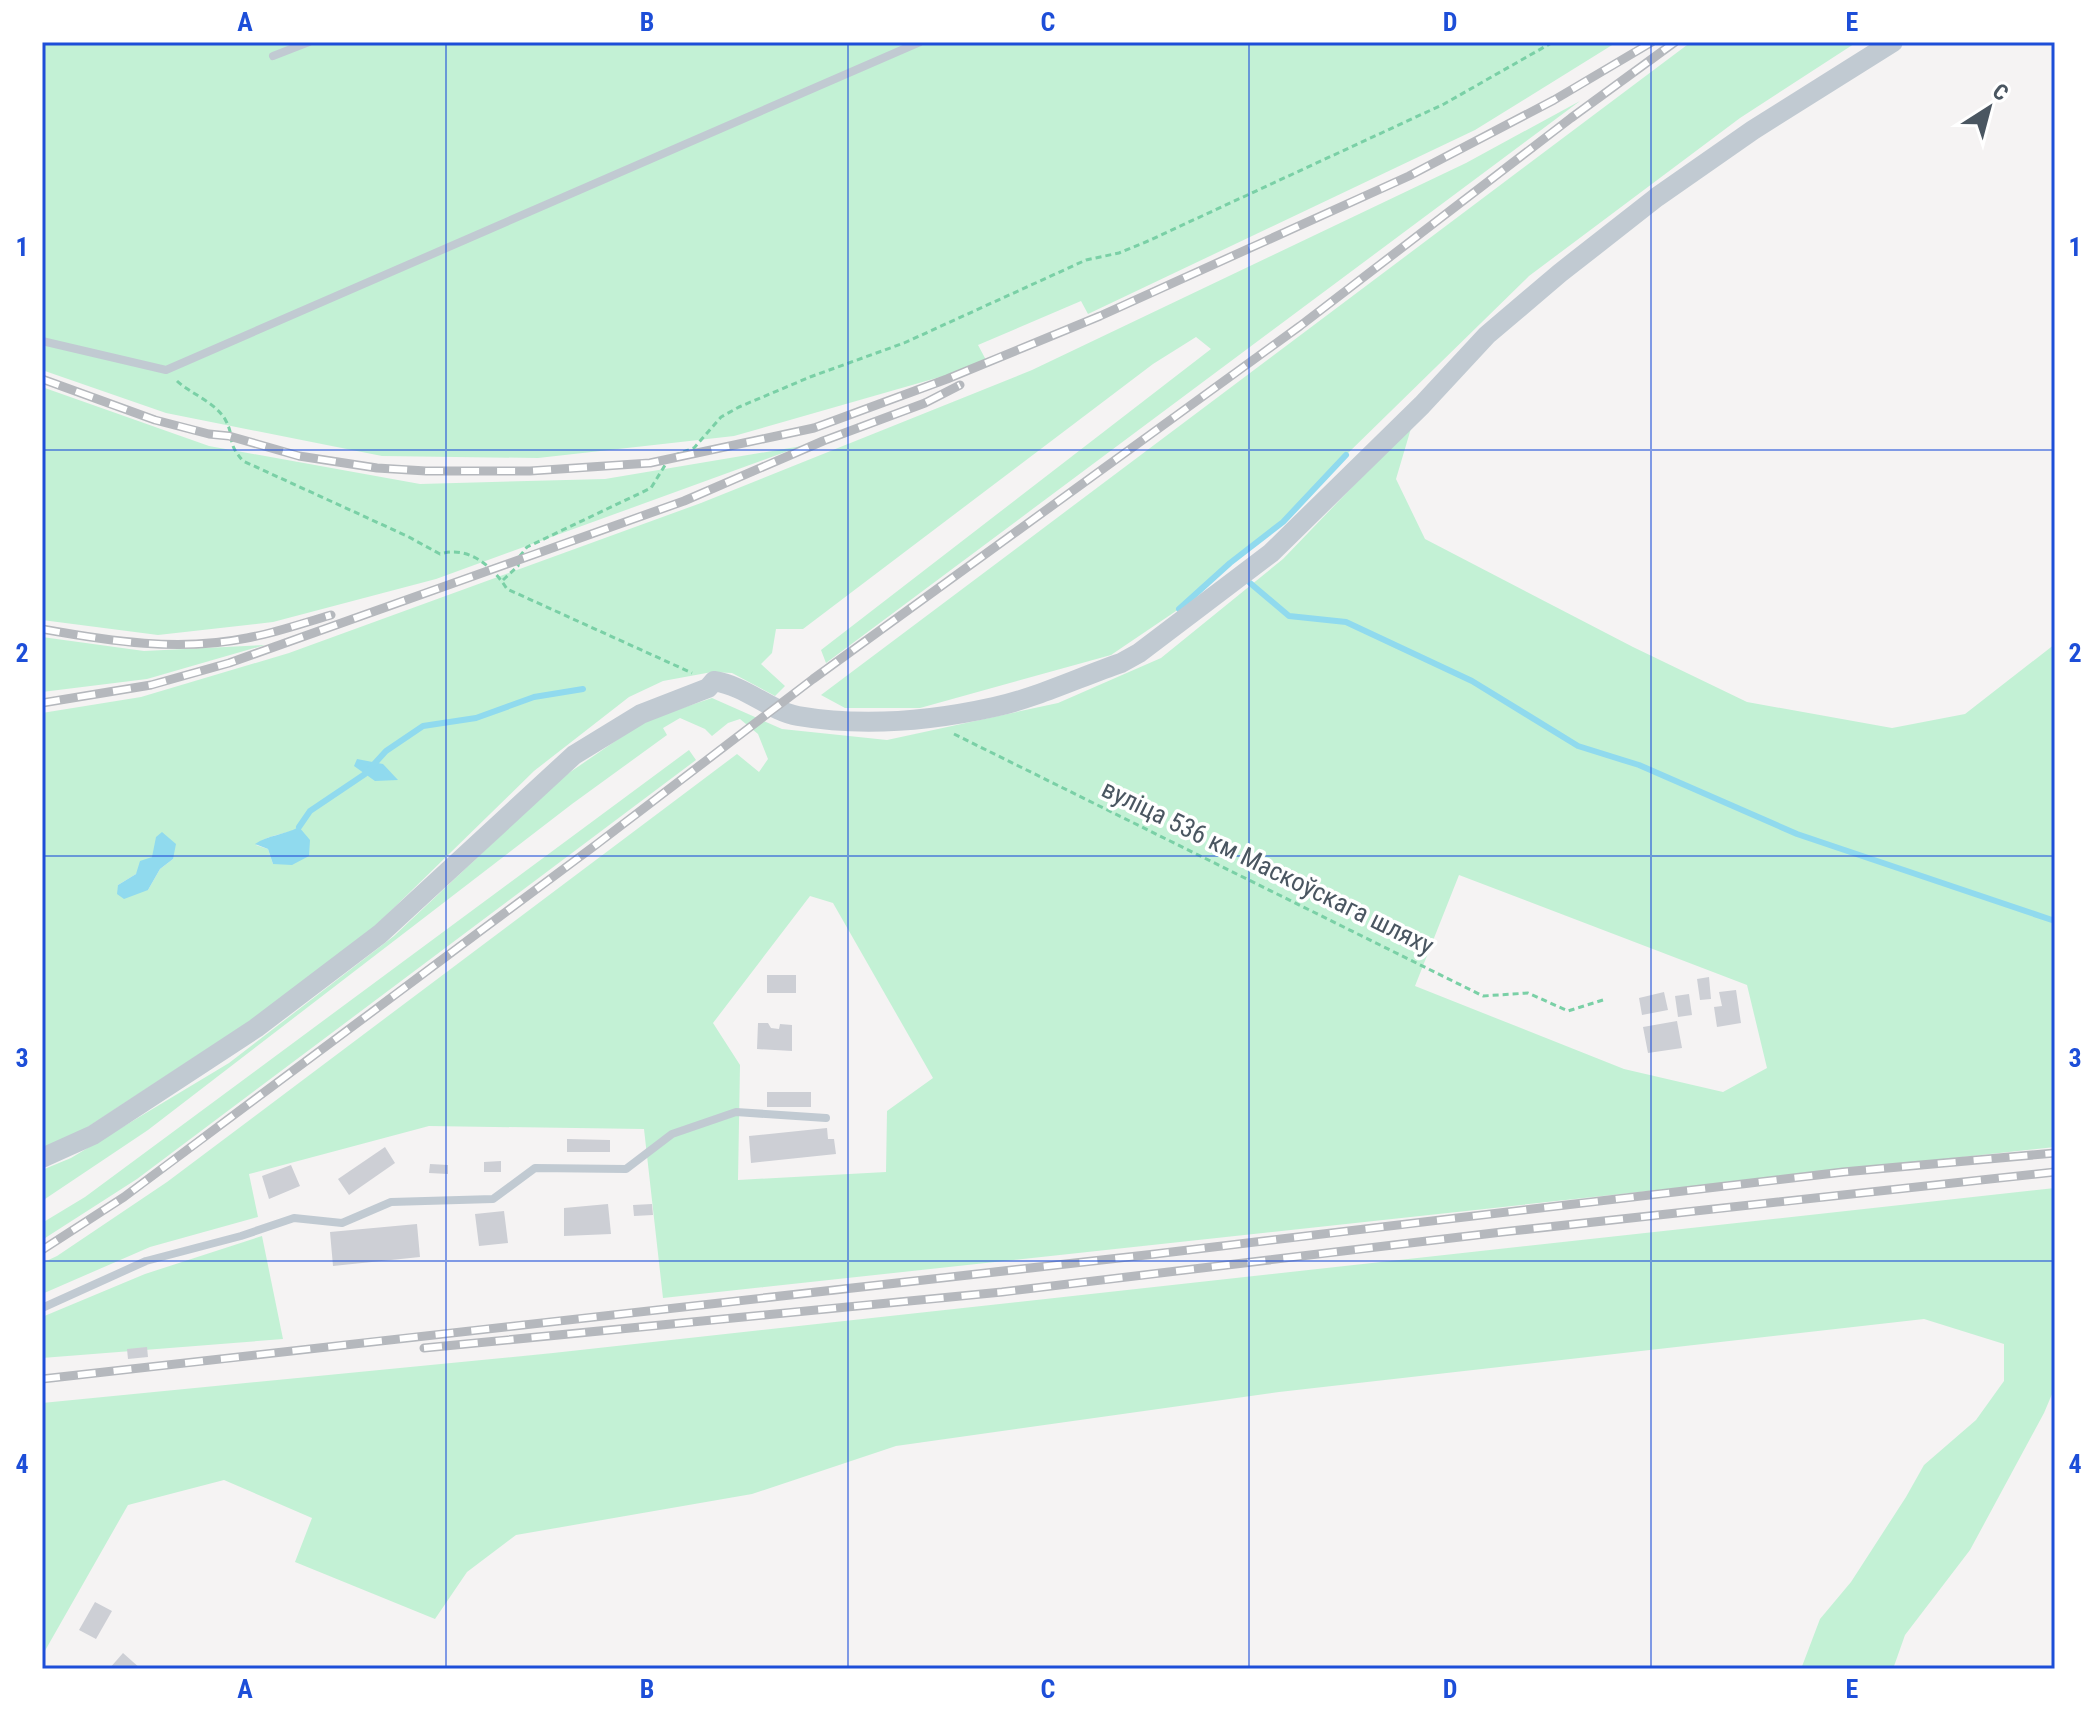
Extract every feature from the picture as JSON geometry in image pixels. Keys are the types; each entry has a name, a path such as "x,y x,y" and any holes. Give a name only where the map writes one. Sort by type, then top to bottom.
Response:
{"street":[{"path":"42,1158 93,1135 256,1028 380,934 574,755 641,714 708,688 714,681 733,685 793,716 838,722 903,721 995,707 1121,663 1175,627 1271,553 1422,405 1487,335 1560,273 1657,197 1753,130 1893,42"}],"lane":[{"path":"273,56 309,42"},
{"path":"42,341 166,370 920,42"},
{"path":"42,1308 146,1261 241,1236 294,1218 342,1223 391,1202 493,1199 535,1168 626,1169 672,1134 736,1112 826,1118"}],"path":[{"path":"503,580 518,566 520,556 527,547 651,488 670,457 694,448 721,417 739,407 904,343 1086,260 1119,253 1148,241 1444,104 1553,42"},
{"path":"166,370 226,420 230,442 243,461 440,554 467,552 503,580 507,589 654,657 714,681"},
{"name":"вуліца 536 км Маскоўскага шляху","path":"950,732 1483,996 1528,993 1568,1011 1603,1000"}],"green space":[{"path":"42,42 1617,42 1475,130 1088,314 1081,301 978,345 986,360 954,373 734,436 538,458 382,456 166,413 42,370"},
{"path":"1691,42 1857,42 1740,118 1529,276 1346,455 1283,522 1230,563 1179,609 1111,655 920,708 845,708 821,695"},
{"path":"1580,101 826,663 821,650 1211,349 1196,337 1153,364 803,629 776,629 772,653 761,664 785,686 775,696 732,673 712,672 663,681 629,697 534,771 364,937 262,1013 77,1134 42,1149 42,713 141,697 289,653 701,503 1032,370 1466,163","holes":["299,828 273,864 268,849 256,845","152,857 173,859 160,869 148,890 118,885 136,874"]},
{"path":"42,387 209,446 420,484 605,479 802,446 436,579 273,622 158,635 42,620"},
{"path":"1412,425 1396,479 1425,539 1633,647 1747,702 1892,728 1965,714 2055,644 2055,1147 663,1298 644,1129 429,1126 249,1174 258,1217 150,1247 42,1294 42,1263 167,1182 737,754 759,772 768,759 758,734 740,719 728,723 712,736 705,729 680,718 663,728 667,735 572,804 148,1130 42,1201 42,1170 71,1158 229,1063 394,936 563,777 646,720 712,698 782,729 887,740 1058,703 1161,658 1283,559","holes":["1459,875 1747,985 1767,1068 1723,1092 1624,1069 1415,986","810,896 833,903 933,1078 887,1111 886,1172 738,1180 740,1065 713,1023"]},
{"path":"42,637 144,651 265,645 147,679 42,692"},
{"path":"689,750 696,760 137,1179 42,1240 42,1223 85,1197"},
{"path":"2055,1188 2055,1387 1970,1550 1905,1635 1893,1669 1801,1669 1820,1619 1851,1582 1924,1465 1976,1420 2004,1381 2004,1344 1924,1319 1279,1392 896,1446 752,1494 516,1535 467,1572 435,1619 295,1562 312,1518 224,1480 128,1505 42,1656 42,1403 553,1353"},
{"path":"262,1236 283,1339 42,1358 42,1317 145,1274"}],"water":[{"path":"357,759 383,764 398,780 375,781 354,766"},
{"path":"299,827 310,840 309,856 292,865 273,864 268,849 255,844 265,839"},
{"path":"162,832 176,844 173,859 160,869 148,890 124,899 117,894 118,885 136,874 140,861 152,857 156,837"}],"building":[{"path":"767,975 796,975 796,993 767,993"},
{"path":"1709,977 1711,999 1700,1000 1697,979"},
{"path":"1736,990 1741,1023 1717,1027 1714,1007 1722,1006 1719,992"},
{"path":"1664,992 1668,1010 1642,1015 1639,998"},
{"path":"1689,994 1692,1015 1678,1017 1675,996"},
{"path":"1677,1021 1682,1048 1648,1053 1643,1027"},
{"path":"758,1023 768,1023 771,1028 779,1029 780,1024 792,1025 792,1051 757,1049"},
{"path":"767,1092 811,1092 811,1107 767,1107"},
{"path":"827,1128 828,1139 834,1139 836,1154 751,1163 749,1136"},
{"path":"567,1139 610,1140 610,1152 567,1152"},
{"path":"385,1147 395,1163 349,1195 338,1179"},
{"path":"501,1161 501,1172 484,1172 484,1162"},
{"path":"430,1164 448,1165 448,1174 429,1173"},
{"path":"291,1165 300,1186 269,1199 262,1176"},
{"path":"608,1204 611,1234 564,1236 564,1208"},
{"path":"652,1204 653,1215 634,1216 633,1205"},
{"path":"504,1211 508,1243 479,1246 475,1214"},
{"path":"417,1224 420,1257 333,1266 330,1232"},
{"path":"147,1347 148,1357 128,1359 127,1349"},
{"path":"95,1602 112,1611 96,1639 79,1630"},
{"path":"123,1653 141,1669 109,1669"}],"waterway":[{"path":"1179,609 1230,563 1283,522 1346,455"},
{"path":"1250,583 1289,616 1346,622 1472,681 1578,746 1639,765 1797,834 2055,921"},
{"path":"299,827 310,811 365,774 386,751 423,726 476,718 534,697 583,689"}],"railway":[{"path":"42,379 155,420 229,436 299,456 377,468 530,471 650,463 814,428 947,379 1100,316 1409,176 1554,100 1652,42"},
{"path":"42,1250 124,1197 813,679 1300,326 1675,42"},
{"path":"42,703 151,685 229,663 684,501 823,441 925,403 960,385"},
{"path":"42,629 118,641 196,644 258,636 331,615"},
{"path":"42,1379 1155,1254 1843,1172 2055,1153"},
{"path":"424,1348 1002,1292 1502,1232 2055,1172"}]}
